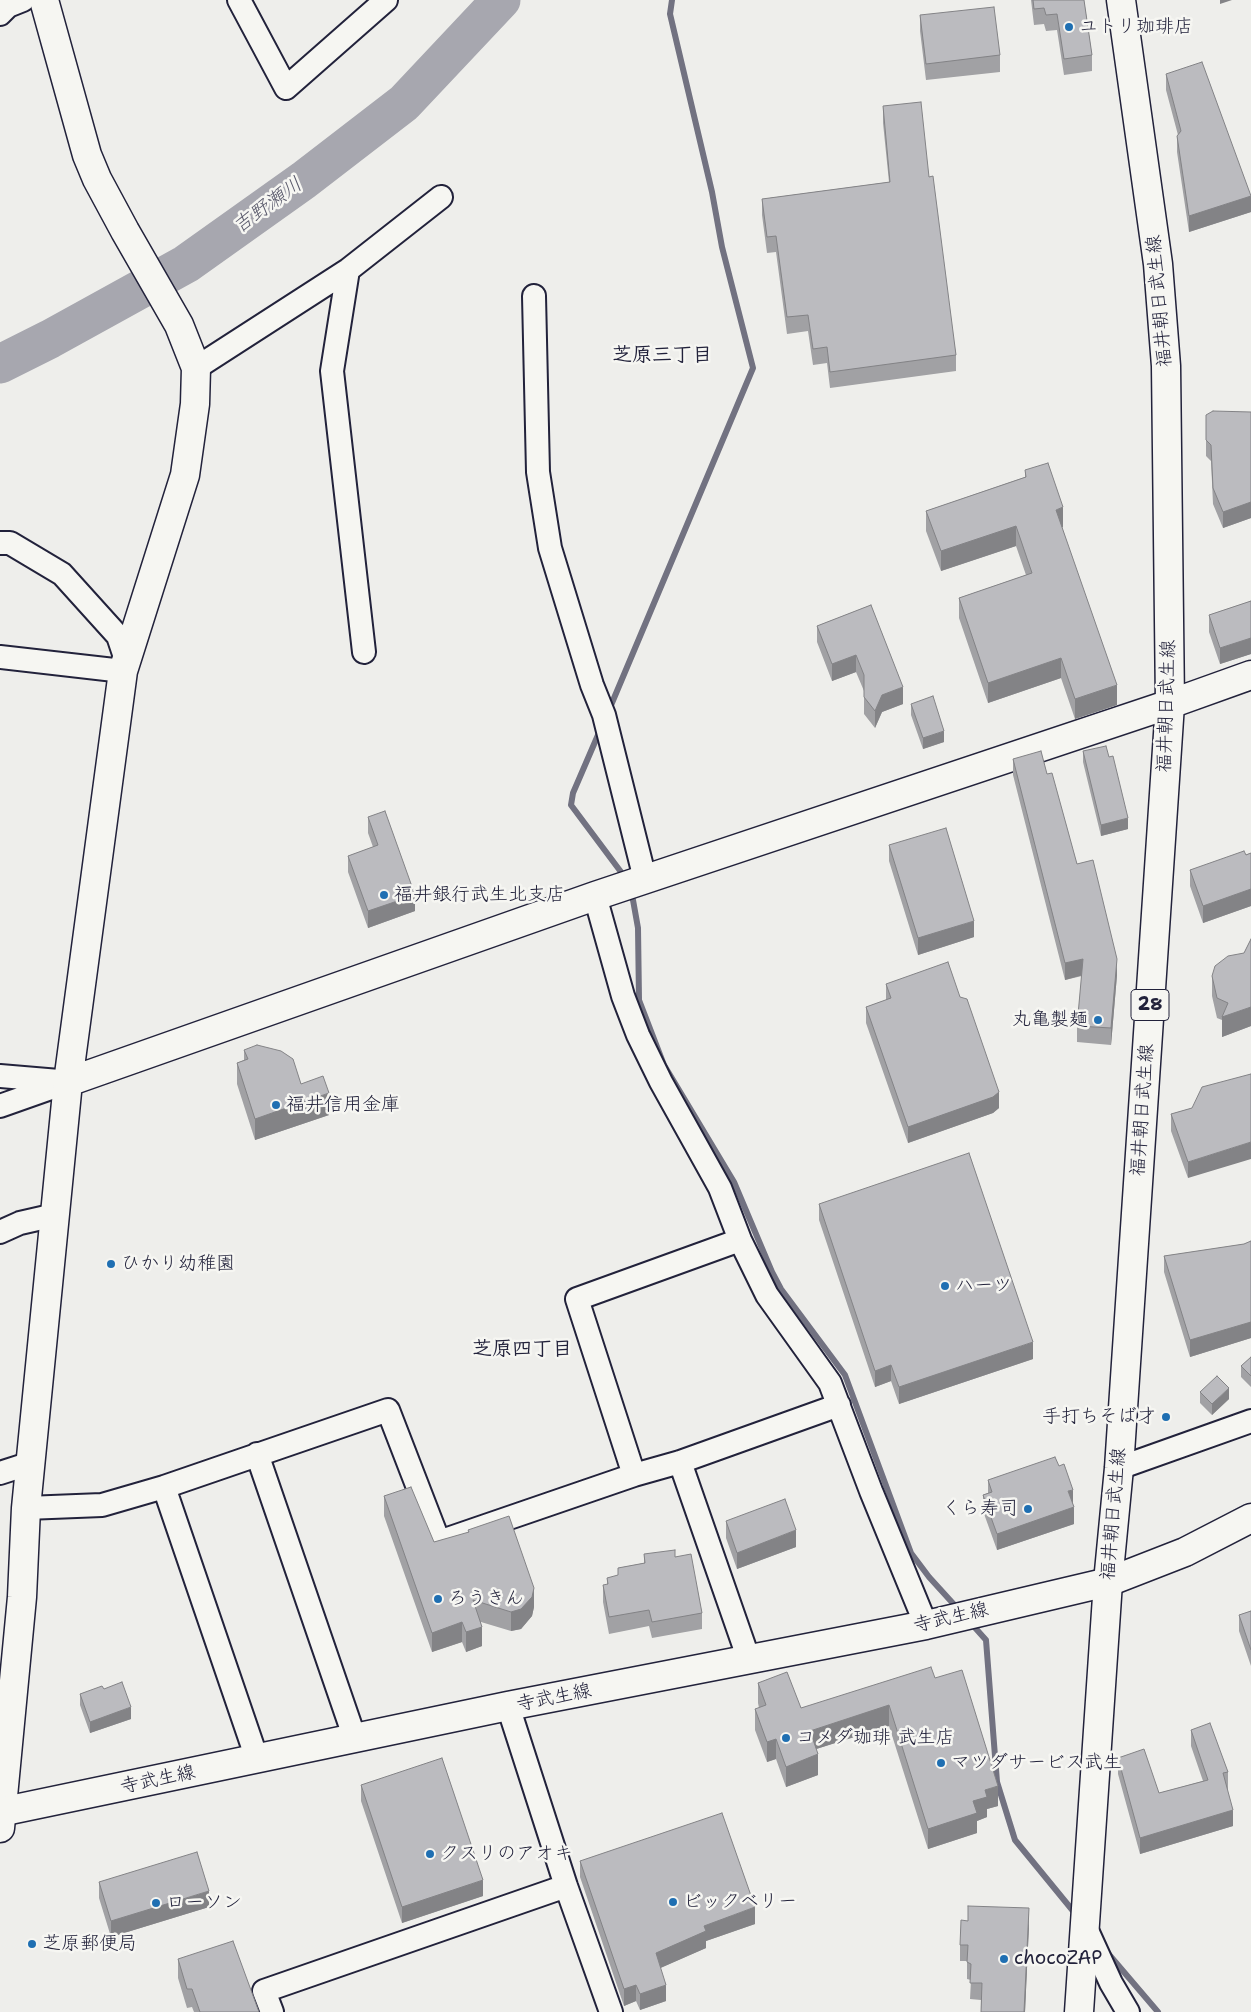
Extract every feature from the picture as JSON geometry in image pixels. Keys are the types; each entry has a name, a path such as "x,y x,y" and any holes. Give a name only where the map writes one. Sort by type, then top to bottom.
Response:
{"main road":[{"path":"1,1817 11,1601 26,1508 68,1082 124,665 185,475 195,404 196,368 179,325 124,231 97,179 87,155 44,0"},
{"name":"福井朝日武生線","path":"1079,2012 1108,1582 1119,1468 1170,704 1166,366 1158,264 1121,0"},
{"path":"68,1082 595,896 1170,704 1251,675"},
{"name":"寺武生線","path":"1,1817 257,1759 508,1706 926,1625 1108,1582 1185,1552 1251,1518"}],"street":[{"path":"0,14 8,6 22,0"},
{"path":"239,0 286,88 383,1"},
{"path":"196,368 348,270 440,197"},
{"path":"348,270 332,371 364,652"},
{"path":"534,296 538,472 550,548 592,685 604,715 645,879"},
{"path":"0,543 10,542 62,574 118,636 124,665 0,657"},
{"path":"595,896 624,996 638,1035 661,1082 720,1188 740,1240 767,1295 830,1383 871,1491 926,1625"},
{"path":"0,1076 68,1082"},
{"path":"0,1106 68,1082"},
{"path":"0,1232 20,1223 55,1215"},
{"path":"634,1475 577,1299 740,1240"},
{"path":"26,1508 102,1505 164,1487 388,1410 439,1542 634,1475 680,1462 838,1405"},
{"path":"1119,1468 1251,1422"},
{"path":"257,1454 355,1738"},
{"path":"680,1462 749,1660"},
{"path":"0,1473 30,1463"},
{"path":"164,1487 257,1759"},
{"path":"508,1706 566,1886 611,2012"},
{"path":"272,2012 264,1991 566,1886"},
{"path":"1085,1926 1111,1983 1128,2012"}],"building":[{"path":"1033,0 1084,0 1092,55 1064,59 1057,14 1046,15 1044,8 1034,9"},
{"path":"994,7 1000,55 926,64 920,15"},
{"path":"1202,62 1251,196 1189,216 1177,136 1181,131 1166,74"},
{"path":"921,102 929,177 933,176 956,355 830,372 827,347 813,349 808,315 787,317 776,236 767,237 762,199 890,182 883,106"},
{"path":"1213,411 1251,412 1251,502 1223,512 1213,488 1211,445 1206,440 1206,415"},
{"path":"1048,463 1063,507 1056,510 1117,685 1075,699 1061,658 988,683 959,598 1032,573 1016,526 941,551 926,511 1026,477 1025,470"},
{"path":"1251,601 1251,638 1220,648 1209,615"},
{"path":"871,605 903,687 882,695 875,711 864,697 864,675 856,655 832,664 817,626"},
{"path":"933,696 944,731 923,738 911,704"},
{"path":"1106,746 1109,757 1113,756 1128,818 1101,825 1083,751"},
{"path":"1041,751 1047,774 1052,773 1077,864 1093,860 1117,959 1111,1028 1077,1026 1083,959 1065,963 1013,759"},
{"path":"385,811 415,895 368,911 348,856 378,845 368,817"},
{"path":"946,828 974,921 918,938 889,845"},
{"path":"1244,851 1246,855 1251,853 1251,889 1203,906 1190,870"},
{"path":"1251,939 1251,1007 1222,1017 1228,1003 1217,998 1212,976 1215,966 1228,956 1244,953"},
{"path":"948,962 960,997 967,999 999,1092 993,1097 908,1127 866,1007 891,998 886,984"},
{"path":"257,1045 281,1051 293,1059 301,1084 323,1076 329,1093 255,1119 237,1063 248,1059 244,1050"},
{"path":"1251,1074 1251,1142 1188,1162 1171,1114 1192,1108 1202,1087"},
{"path":"969,1153 1033,1342 899,1387 891,1365 875,1371 819,1204"},
{"path":"1251,1241 1251,1322 1190,1340 1164,1256 1244,1244"},
{"path":"1251,1357 1251,1376 1241,1366"},
{"path":"1217,1376 1229,1388 1212,1404 1200,1392"},
{"path":"1055,1457 1059,1466 1064,1464 1073,1490 1068,1491 1074,1507 997,1534 983,1495 992,1492 988,1480"},
{"path":"411,1487 434,1542 469,1532 468,1530 509,1516 534,1588 532,1597 521,1609 511,1612 473,1600 482,1627 466,1632 462,1622 432,1633 384,1496"},
{"path":"785,1499 796,1530 737,1553 726,1521"},
{"path":"675,1550 675,1557 691,1554 702,1613 652,1622 649,1610 609,1617 603,1585 608,1584 607,1578 618,1575 618,1568 645,1563 644,1554"},
{"path":"1251,1611 1251,1650 1239,1615"},
{"path":"931,1667 935,1678 962,1670 998,1786 985,1790 987,1797 973,1801 977,1813 928,1829 889,1705 810,1731 818,1754 786,1767 776,1739 767,1742 755,1709 766,1705 758,1683 787,1672 801,1708"},
{"path":"122,1682 131,1707 90,1722 80,1694 102,1686 104,1689"},
{"path":"1210,1723 1228,1772 1223,1773 1233,1810 1140,1838 1118,1758 1144,1749 1159,1793 1208,1780 1191,1730"},
{"path":"442,1758 483,1880 402,1907 361,1785"},
{"path":"722,1813 755,1907 704,1926 706,1931 656,1953 666,1985 640,1994 636,1985 624,1989 580,1861"},
{"path":"197,1852 209,1891 111,1921 99,1882"},
{"path":"968,1906 1029,1908 1024,2012 981,2012 982,1983 970,1983 971,1964 967,1962 968,1945 960,1945 961,1920 968,1921"},
{"path":"233,1941 259,2012 200,2012 192,1989 187,1989 178,1959"}],"waterway":[{"name":"吉野瀬川","path":"0,364 50,339 186,264 304,180 404,103 501,0"},
{"path":"609,710 753,368 722,247 712,192 670,14 672,0"},
{"path":"601,728 573,793 571,805 621,872 624,880"},
{"path":"629,891 633,900 638,928 639,1000 664,1065 734,1182 781,1289 845,1375 911,1553 929,1577 959,1610"},
{"path":"969,1621 986,1640 997,1782 1015,1840 1078,1917"},
{"path":"1106,1951 1158,2012"}],"place":[{"name":"ユトリ珈琲店","path":"1069,27"},
{"name":"福井銀行武生北支店","path":"384,895"},
{"name":"丸亀製麺","path":"1098,1020"},
{"name":"福井信用金庫","path":"276,1105"},
{"name":"ひかり幼稚園","path":"111,1264"},
{"name":"ハーツ","path":"945,1286"},
{"name":"手打ちそば才","path":"1166,1417"},
{"name":"くら寿司","path":"1028,1509"},
{"name":"ろうきん","path":"438,1599"},
{"name":"コメダ珈琲 武生店","path":"786,1738"},
{"name":"マツダサービス武生","path":"941,1763"},
{"name":"クスリのアオキ","path":"430,1854"},
{"name":"ビックベリー","path":"673,1902"},
{"name":"ローソン","path":"156,1903"},
{"name":"芝原郵便局","path":"32,1944"},
{"name":"chocoZAP","path":"1004,1959"}],"district":[{"name":"芝原三丁目","path":"662,356"},
{"name":"芝原四丁目","path":"522,1350"}]}
